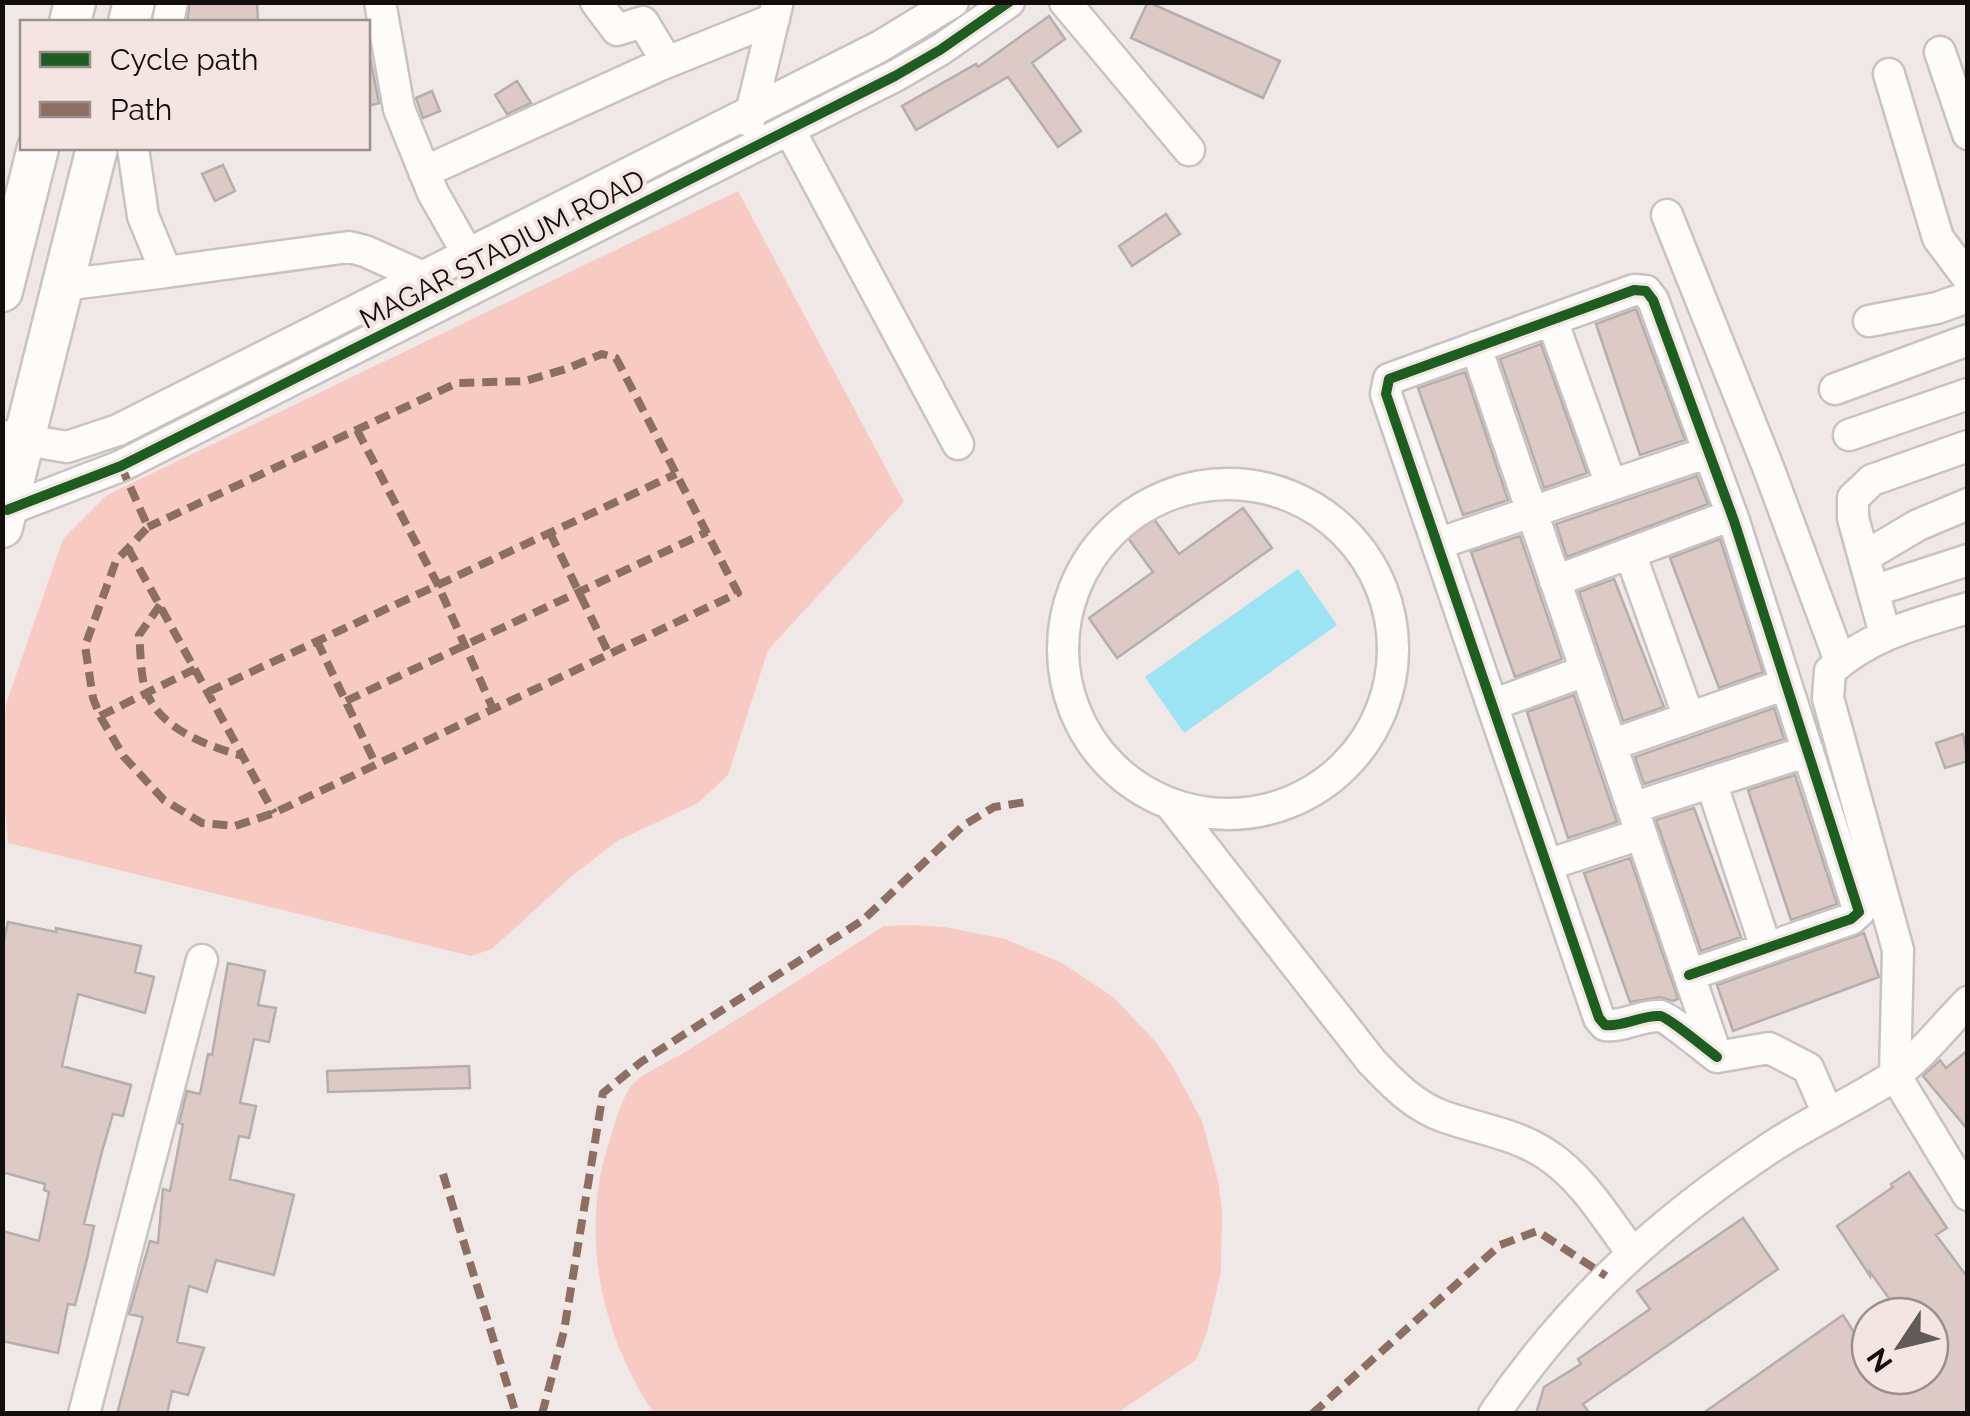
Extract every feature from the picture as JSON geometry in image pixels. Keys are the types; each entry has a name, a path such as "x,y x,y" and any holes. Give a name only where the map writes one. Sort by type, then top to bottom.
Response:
{"main road":[{"path":"2,291 37,150"},
{"path":"4,516 14,438 63,286 97,150"}],"street":[{"path":"380,2 376,41 399,109 424,172 485,282"},
{"path":"596,2 617,30 643,22 667,62"},
{"name":"MAGAR STADIUM ROAD","path":"14,438 67,447 118,430 879,48 953,2"},
{"name":"MAGAR STADIUM ROAD","path":"4,516 120,466 790,129 940,50 1009,2"},
{"path":"1065,2 1189,150"},
{"path":"424,172 776,11"},
{"path":"741,154 776,11"},
{"path":"1940,52 1968,134"},
{"path":"1889,74 1938,238 1962,257"},
{"path":"790,129 958,444"},
{"path":"133,150 144,216 166,272"},
{"path":"1667,215 1761,449 1840,662"},
{"path":"63,286 348,247 423,277"},
{"path":"1689,975 1851,919 1859,912 1732,515 1654,300 1646,291 1634,290 1389,379 1386,386 1600,1018 1605,1024 1617,1026 1660,1016 1672,1020 1687,1037 1717,1057 1769,1048 1808,1068 1828,1114"},
{"path":"1869,321 1937,308 1968,297"},
{"path":"1552,320 1611,484"},
{"path":"1835,388 1968,340"},
{"path":"1476,348 1717,1057"},
{"path":"1848,436 1968,394"},
{"path":"1885,634 1852,508 1853,498 1872,480 1968,446"},
{"path":"1437,544 1709,452"},
{"path":"1170,804 1229,815 1287,804 1338,774 1374,727 1392,671 1394,641 1380,584 1348,534 1299,499 1271,489 1212,483 1169,494 1130,514 1108,534 1089,557 1066,612 1064,671 1077,714 1099,752 1120,774 1170,804 1372,1062 1397,1088 1442,1117 1483,1127 1546,1154 1574,1176 1632,1253"},
{"path":"1864,557 1918,525 1968,504"},
{"path":"1555,581 1732,515"},
{"path":"1630,553 1688,718"},
{"path":"1873,591 1968,560"},
{"path":"1964,1180 1895,1075 1898,950 1828,698 1830,671 1840,662 1885,634 1968,608"},
{"path":"1492,705 1585,671"},
{"path":"1611,745 1786,684"},
{"path":"1547,865 1711,782 1808,751"},
{"path":"1711,782 1766,948"},
{"path":"84,1414 202,960"},
{"path":"1494,1414 1550,1336 1632,1253 1759,1156 1895,1075 1968,1002"}],"shaded area":[{"path":"738,191 904,502 768,650 728,775 698,803 617,841 492,949 471,956 8,843 2,772 6,704 63,539 107,495"},
{"path":"915,925 1005,939 1062,963 1113,997 1155,1041 1173,1067 1202,1121 1222,1210 1221,1272 1196,1360 1117,1413 654,1413 635,1382 608,1316 596,1245 601,1174 626,1095 647,1073 884,926"}],"water":[{"path":"1298,569 1337,625 1184,733 1145,677"}],"building":[{"path":"190,2 257,2 258,20 187,20"},
{"path":"1148,2 1280,61 1263,98 1131,38"},
{"path":"1049,16 1065,39 1032,63 1081,131 1058,147 1008,77 916,130 902,106 976,64 978,67"},
{"path":"370,57 379,103 370,105"},
{"path":"517,81 531,103 507,114 495,95"},
{"path":"432,91 440,111 423,118 416,98"},
{"path":"223,165 235,191 215,201 202,174"},
{"path":"1166,214 1180,234 1132,266 1119,246"},
{"path":"1636,309 1685,440 1640,455 1596,324"},
{"path":"1541,344 1587,473 1544,488 1500,359"},
{"path":"1465,372 1508,500 1463,515 1418,388"},
{"path":"1697,476 1708,504 1567,557 1556,524"},
{"path":"1243,508 1272,548 1117,658 1089,618 1153,572 1128,538 1154,519 1179,554"},
{"path":"1520,536 1562,659 1515,677 1471,552"},
{"path":"1720,539 1763,672 1719,688 1670,558"},
{"path":"1614,579 1664,707 1623,721 1579,592"},
{"path":"1574,695 1617,822 1568,838 1527,712"},
{"path":"1774,708 1784,739 1644,784 1635,757"},
{"path":"1963,734 1968,761 1945,768 1936,743"},
{"path":"1795,775 1837,904 1791,920 1748,790"},
{"path":"1694,808 1741,937 1701,951 1656,820"},
{"path":"1630,858 1678,999 1673,1001 1660,997 1630,1002 1584,873"},
{"path":"8,922 141,946 135,972 154,977 145,1013 78,994 62,1066 131,1085 123,1116 113,1114 101,1155 84,1224 94,1226 87,1259 75,1305 68,1304 58,1353 2,1341 2,1231 39,1241 49,1192 44,1190 45,1184 2,1172 2,949"},
{"path":"1864,933 1879,977 1733,1031 1717,985"},
{"path":"228,963 265,971 258,1005 276,1008 269,1042 254,1039 240,1103 256,1106 249,1138 239,1136 230,1179 294,1195 274,1275 216,1260 207,1292 189,1286 177,1342 204,1348 188,1395 172,1391 167,1414 117,1414 143,1317 129,1314 150,1241 158,1243 163,1189 170,1191 187,1091 200,1094 208,1054 212,1055"},
{"path":"1968,1050 1968,1130 1923,1076 1940,1060 1946,1068"},
{"path":"469,1066 470,1088 328,1092 327,1071"},
{"path":"1909,1172 1947,1228 1936,1235 1968,1278 1968,1414 1702,1414 1843,1315 1850,1326 1850,1396 1950,1396 1950,1296 1887,1296 1837,1226 1893,1187 1891,1184"},
{"path":"1743,1218 1778,1269 1583,1404 1590,1414 1536,1414 1544,1387 1581,1364 1578,1359 1650,1309 1637,1291"}],"marked path":[{"path":"121,466 148,527 116,561 85,646 93,698 124,757 164,800 202,823 235,826 274,813 738,593 616,358 602,354 525,381 457,383 148,527"},
{"path":"357,430 438,585 493,709"},
{"path":"208,692 676,474"},
{"path":"346,701 707,532"},
{"path":"550,533 609,654"},
{"path":"128,548 274,813"},
{"path":"160,605 139,635 143,678 153,704 186,734 243,756"},
{"path":"317,641 376,765"},
{"path":"100,716 195,669"},
{"path":"542,1414 564,1331 603,1093 641,1062 863,920 964,825 994,807 1026,802"},
{"path":"443,1174 516,1414"},
{"path":"1312,1414 1500,1245 1537,1231 1606,1276"}],"cycle path":[{"path":"7,510 121,466 895,76 1009,2"},
{"path":"1689,975 1851,919 1859,912 1734,521 1653,300 1646,291 1634,290 1389,379 1386,394 1599,1018 1605,1025 1612,1025 1660,1016 1717,1057"}]}
